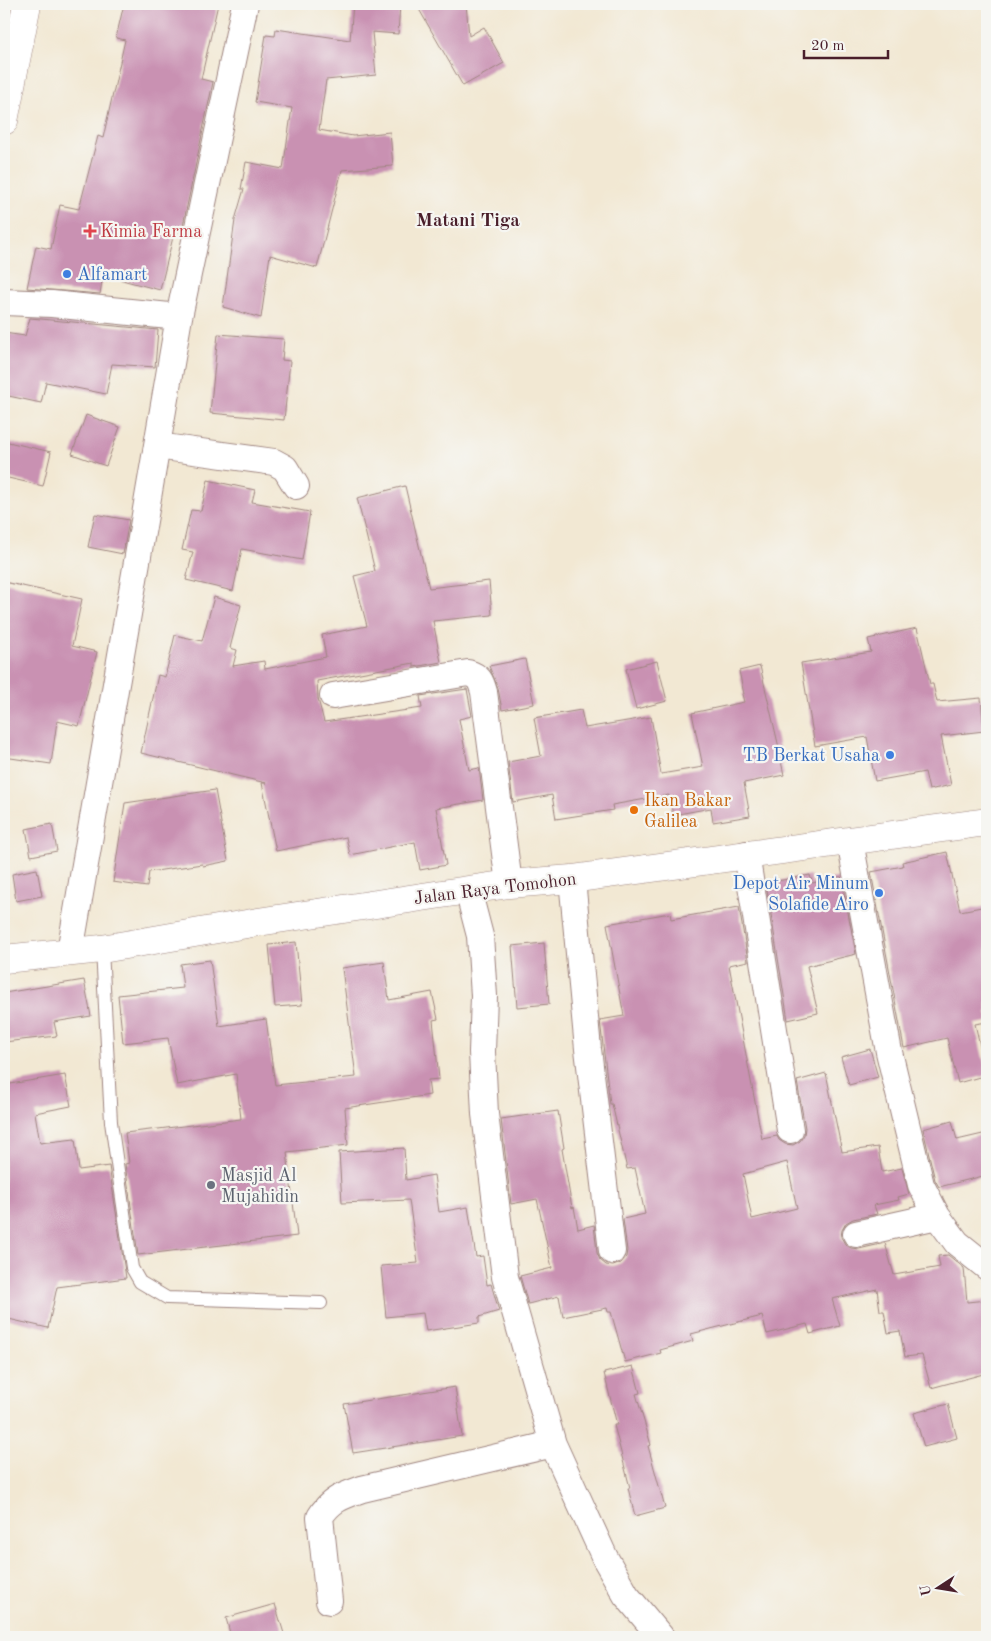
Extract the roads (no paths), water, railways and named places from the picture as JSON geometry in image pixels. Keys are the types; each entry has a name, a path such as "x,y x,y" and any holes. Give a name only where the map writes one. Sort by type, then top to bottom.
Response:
{"highway":[{"path":"4,121 27,4"},
{"name":"Jalan Raya Tomohon","path":"4,959 102,949 258,922 509,884 572,879 987,822"}],"street":[{"path":"70,952 179,318 245,4"},
{"path":"4,302 52,304 179,318"},
{"path":"157,446 274,462 285,468 296,486"},
{"path":"333,696 468,673 476,675 481,681 484,692 509,884"},
{"path":"850,841 889,1052 922,1185 937,1216 957,1243 987,1267"},
{"path":"746,854 790,1130"},
{"path":"572,879 588,1049 612,1251"},
{"path":"468,890 480,936 484,996 482,1052 485,1114 505,1277 553,1444 605,1558 626,1595 661,1637"},
{"path":"856,1234 937,1216"},
{"path":"329,1601 320,1517 336,1498 362,1489 553,1444"}],"lane":[{"path":"102,949 111,1122 132,1268 140,1282 167,1298 321,1303"}],"place":[{"name":"Kimia Farma","path":"90,231"},
{"name":"Alfamart","path":"67,274"},
{"name":"TB Berkat Usaha","path":"890,755"},
{"name":"Ikan Bakar Galilea","path":"634,810"},
{"name":"Depot Air Minum Solafide Airo","path":"879,893"},
{"name":"Masjid Al Mujahidin","path":"211,1185"}],"district":[{"name":"Matani Tiga","path":"468,219"}]}
